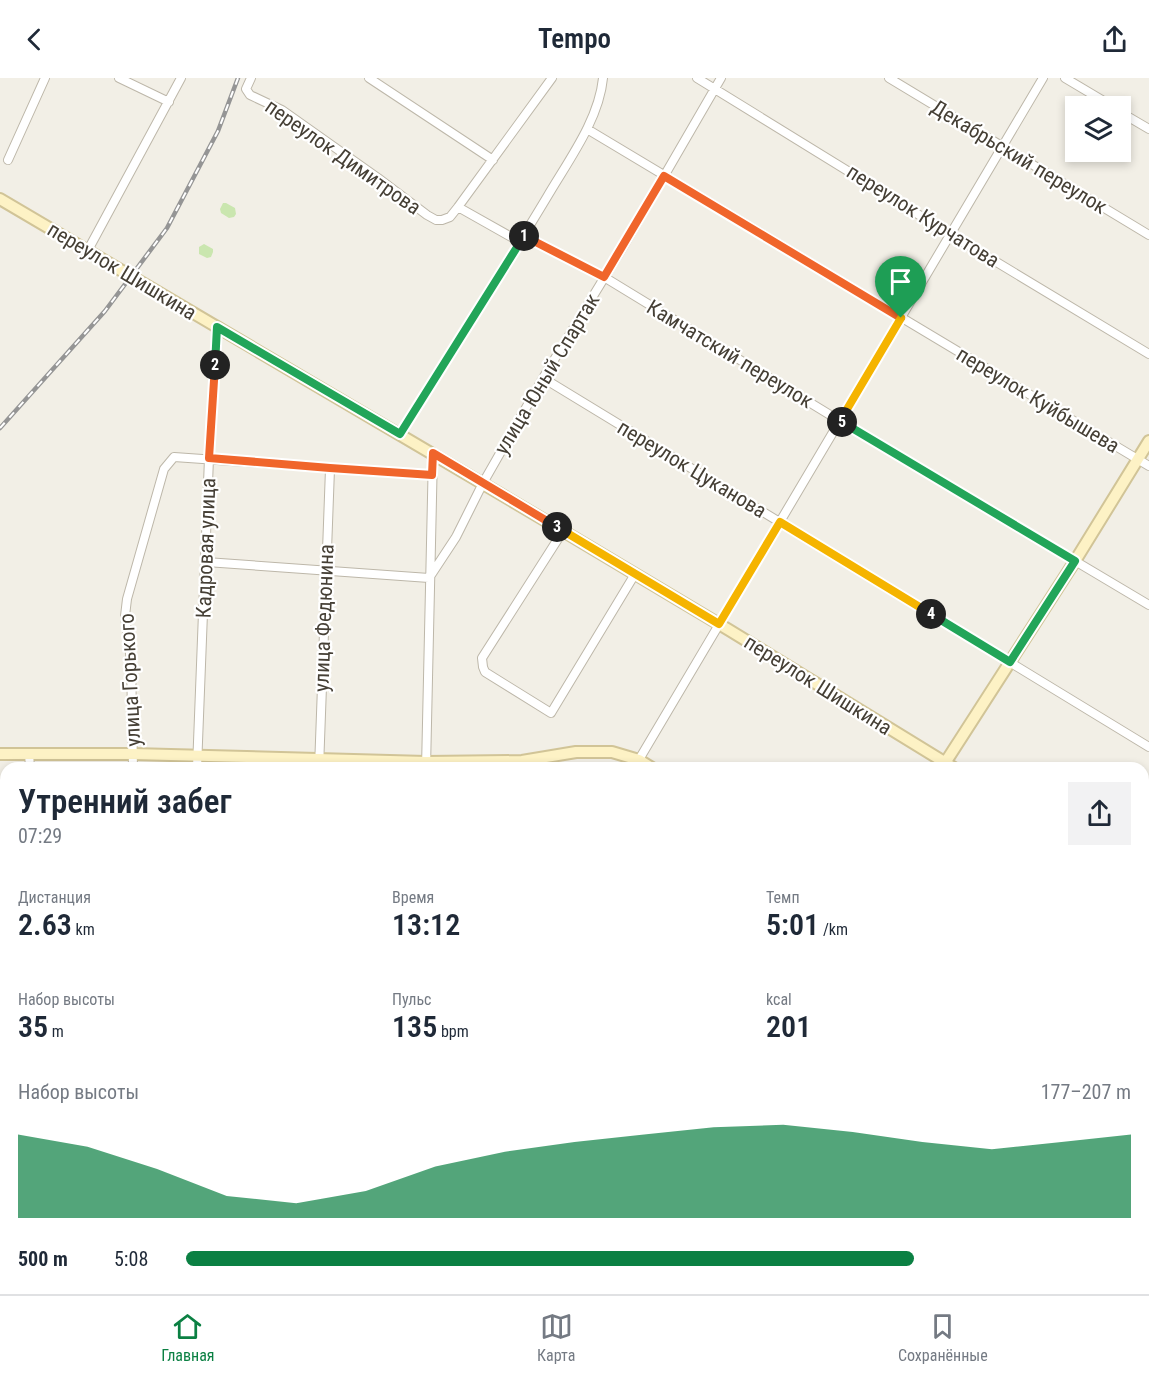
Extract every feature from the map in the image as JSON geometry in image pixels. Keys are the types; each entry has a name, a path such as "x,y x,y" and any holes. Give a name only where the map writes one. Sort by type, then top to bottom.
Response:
{"main road":[{"name":"переулок Шишкина","path":"0,199 719,624 941,762"},
{"path":"949,762 1149,441"},
{"path":"531,762 576,752 612,752 633,762"},
{"path":"0,754 133,754 290,762"}],"street":[{"path":"8,160 45,78"},
{"path":"119,78 169,102"},
{"path":"88,250 181,78"},
{"name":"переулок Димитрова","path":"251,78 246,90 250,95 282,110 427,215 436,220 442,220 450,217 458,207"},
{"path":"369,78 493,160"},
{"path":"522,239 458,207 551,78"},
{"path":"400,434 522,239 587,129 599,102 603,78"},
{"name":"переулок Курчатова","path":"697,78 1149,354"},
{"name":"улица Юный Спартак","path":"429,578 456,537 483,483 543,378 721,78"},
{"name":"Декабрьский переулок","path":"889,78 1149,235"},
{"path":"638,762 1043,78"},
{"path":"1065,78 1095,96"},
{"path":"1131,118 1149,129"},
{"name":"переулок Куйбышева","path":"587,129 1149,466"},
{"name":"Камчатский переулок","path":"522,239 604,277 1149,605"},
{"name":"Кадровая улица","path":"198,762 209,458 217,327"},
{"name":"переулок Цуканова","path":"543,378 1149,747"},
{"path":"426,762 433,453"},
{"name":"улица Горького","path":"134,762 132,662 125,616 127,599 164,469 174,457 209,458"},
{"path":"209,458 432,475"},
{"name":"улица Федюнина","path":"320,762 330,468"},
{"path":"563,531 482,658 485,672 551,713 635,574"},
{"path":"206,562 429,578"},
{"path":"29,753 30,762"}],"green space":[{"path":"223,203 235,208 234,217 229,218 221,213"},
{"path":"204,244 213,249 211,257 207,258 199,254 199,247"}],"railway":[{"path":"0,428 105,311 167,228 218,131 238,78"}],"route":[{"path":"664,176 901,318 840,421 1075,561 1010,662 780,522 719,624 433,453 432,475 209,458 217,327 400,434 524,236 604,277 664,176"}]}
